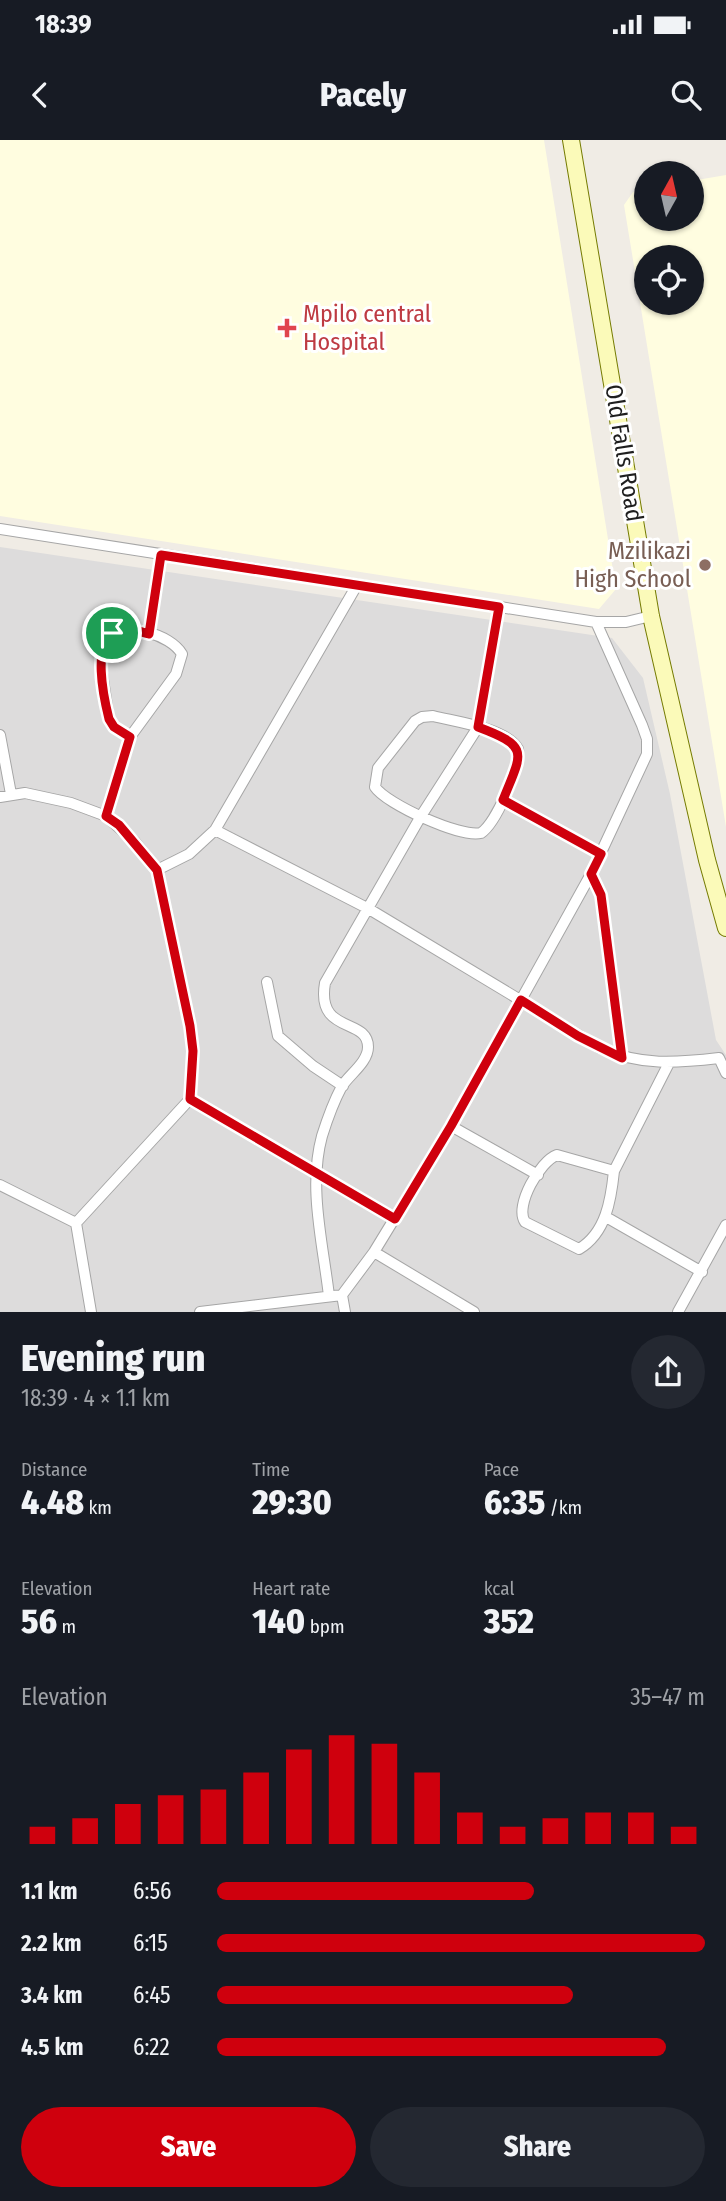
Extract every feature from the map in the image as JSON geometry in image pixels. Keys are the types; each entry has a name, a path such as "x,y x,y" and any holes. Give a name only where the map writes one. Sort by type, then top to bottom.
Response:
{"street":[{"name":"Old Falls Road","path":"571,140 651,616 704,847 726,928"},
{"path":"0,529 596,622 626,622 651,616"},
{"path":"149,634 161,555"},
{"path":"157,870 189,854 215,830 358,586"},
{"path":"329,1296 314,1171 322,1137 343,1086 367,1055 367,1039 329,1014 323,995 330,973 421,816 478,727 499,607"},
{"path":"345,1312 342,1296 374,1252 451,1126 591,874 645,762 648,748 642,725 596,622"},
{"path":"106,816 130,737 182,662 178,648 149,634 118,631 108,637 102,652 109,719 114,727 130,737"},
{"path":"433,716 509,738 518,750 517,764 503,800 486,830 476,835 421,816 378,791 374,782 378,768 422,717 433,716"},
{"path":"0,735 6,795 41,796 106,816 119,825 157,870 190,1026 193,1051 190,1099 76,1223"},
{"path":"503,800 601,854"},
{"path":"215,830 369,909 578,1036 622,1058 669,1063 719,1058 726,1073"},
{"path":"591,874 601,895 622,1058"},
{"path":"267,982 278,1036 313,1066 343,1086"},
{"path":"614,1171 557,1155 547,1161 523,1204 521,1212 525,1222 579,1249 588,1242 606,1217 614,1171 669,1063"},
{"path":"190,1099 395,1219"},
{"path":"451,1126 538,1175"},
{"path":"0,1185 76,1223"},
{"path":"606,1217 702,1272"},
{"path":"76,1223 91,1312"},
{"path":"678,1312 726,1225"},
{"path":"374,1252 474,1312"},
{"path":"200,1312 342,1296"}],"shaded area":[{"name":"Mpilo central Hospital","path":"0,140 544,140 616,589 599,609 0,516"},
{"name":"Mzilikazi High School","path":"726,175 726,827 642,315 704,315 704,245 634,245 634,266 624,205 633,192 634,231 704,231 704,179"},
{"path":"0,547 612,638 643,678 670,794 716,1040 726,1055 726,1312 0,1312"}],"place":[{"name":"Mpilo central Hospital","path":"287,328"},
{"name":"Mzilikazi High School","path":"705,565"}],"route":[{"path":"161,555 499,607 478,727 509,738 518,750 517,764 503,800 601,854 591,874 601,895 622,1058 578,1036 521,1000 451,1126 395,1219 190,1099 193,1051 190,1026 173,934 157,870 119,825 106,816 130,737 114,727 106,709 102,652 104,643 112,633 128,629 149,634 161,555"}]}
